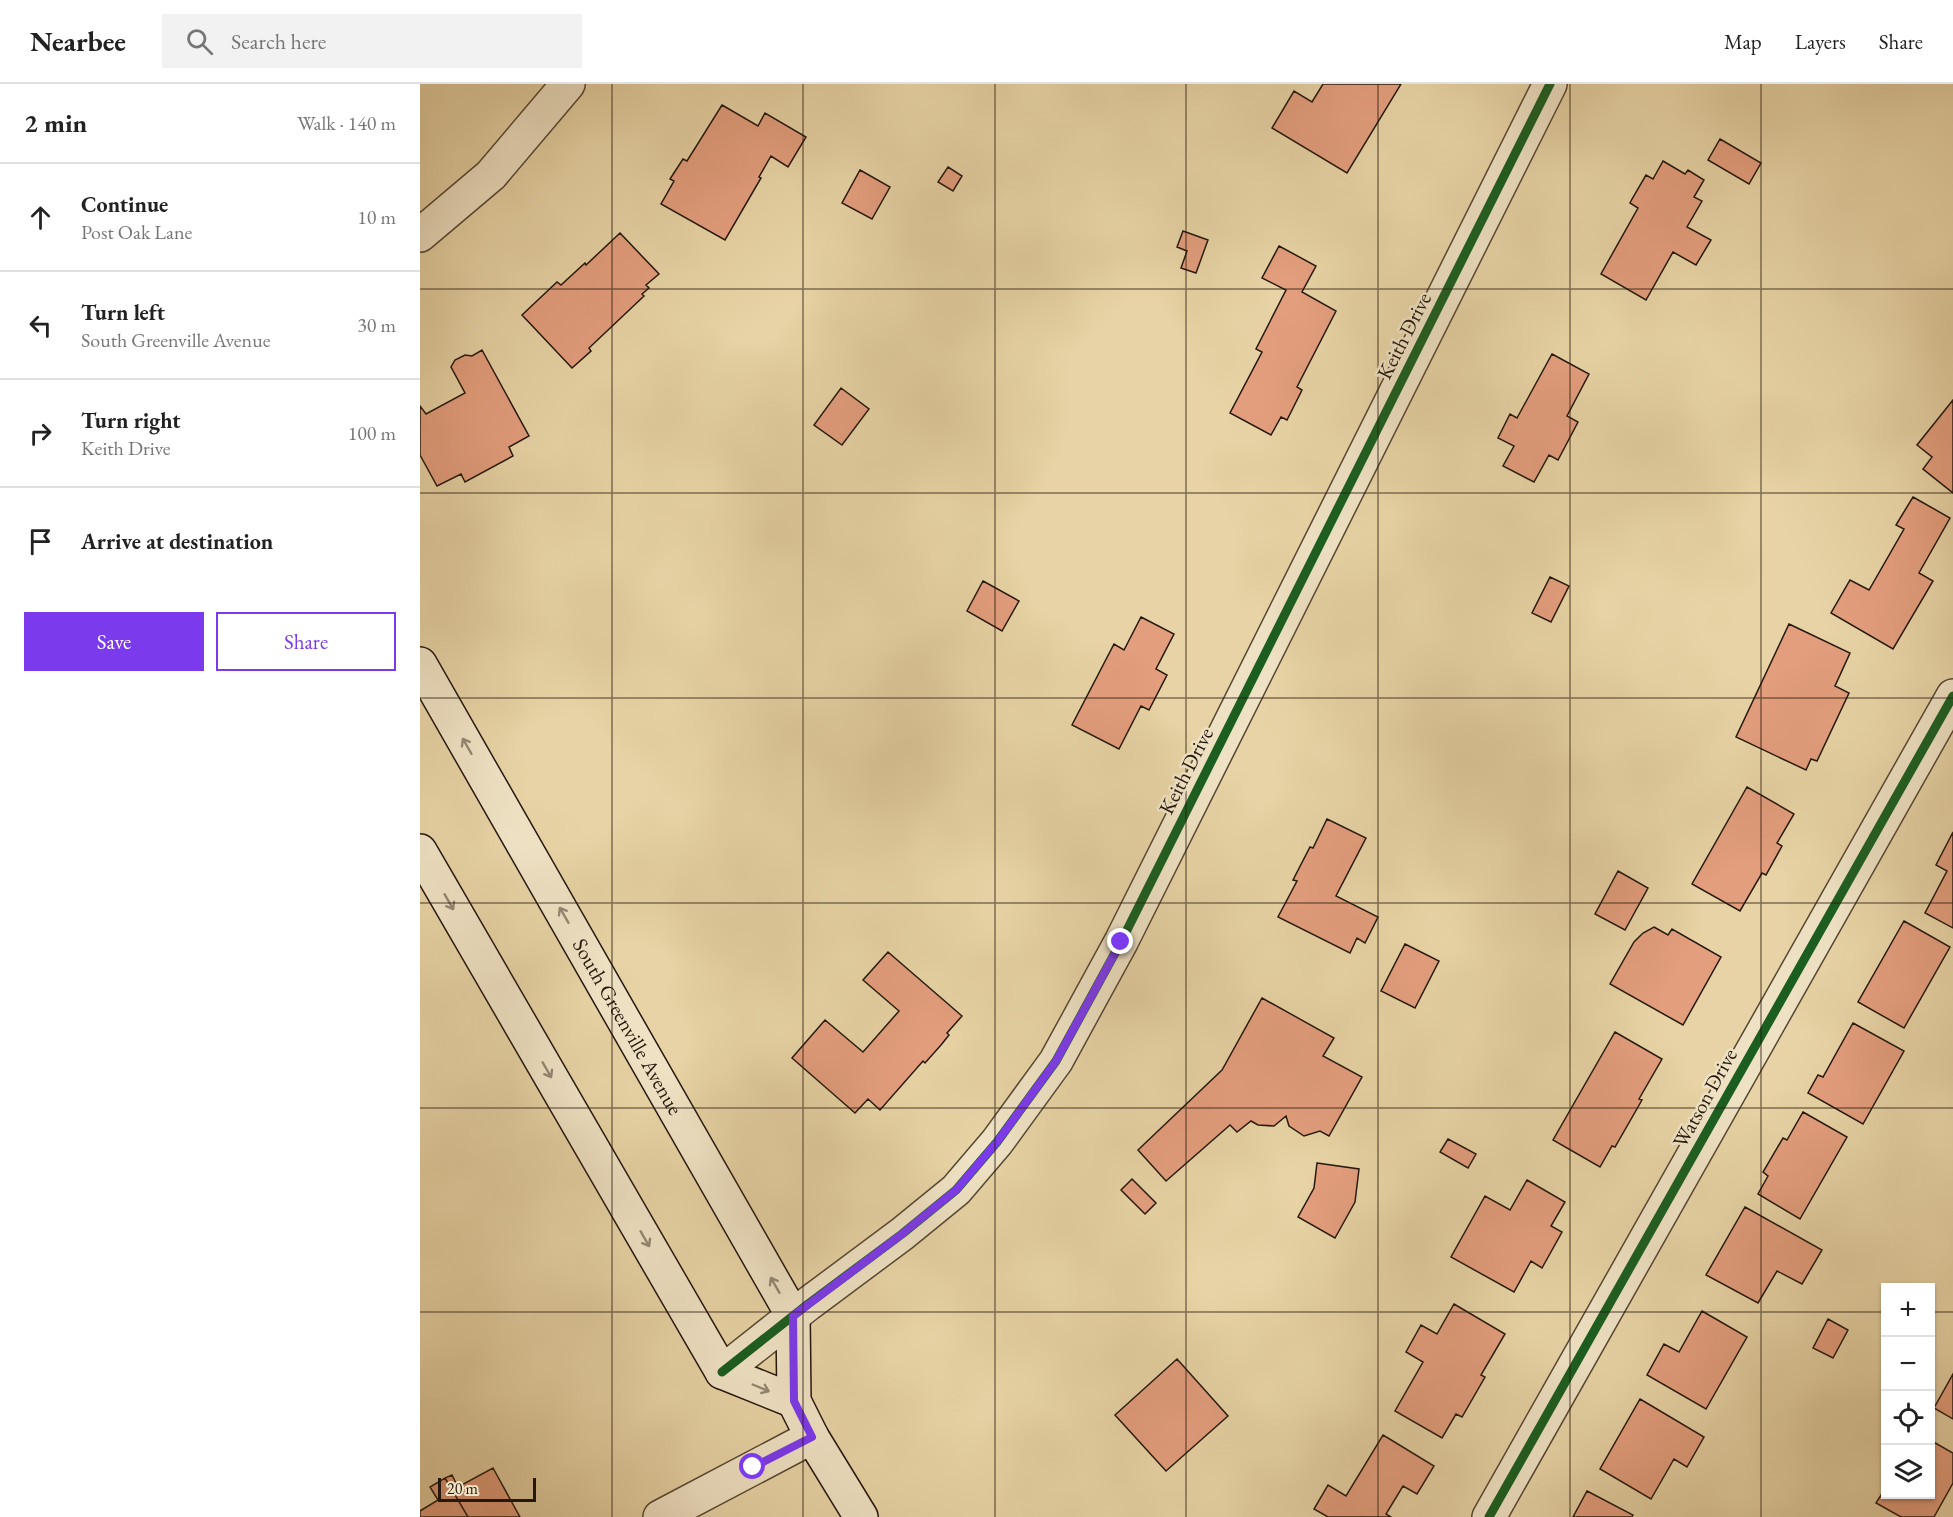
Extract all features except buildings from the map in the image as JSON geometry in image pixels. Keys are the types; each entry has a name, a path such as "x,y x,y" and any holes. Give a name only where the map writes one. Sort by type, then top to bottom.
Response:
{"street":[{"path":"420,235 491,175 568,84"},
{"name":"Keith Drive","path":"722,1372 956,1190 997,1142 1056,1061 1121,942 1550,84"},
{"name":"South Greenville Avenue","path":"420,664 793,1316 794,1401 812,1437 861,1517"},
{"name":"Watson Drive","path":"1489,1517 1953,696"},
{"path":"420,851 722,1372 794,1401"},
{"path":"660,1517 812,1437"}],"cycle path":[{"path":"722,1372 956,1190 997,1142 1056,1061 1121,942 1550,84"},
{"path":"1489,1517 1953,696"}],"route":[{"path":"753,1467 812,1437 794,1401 793,1316 956,1190 997,1142 1056,1061 1121,942"}]}
